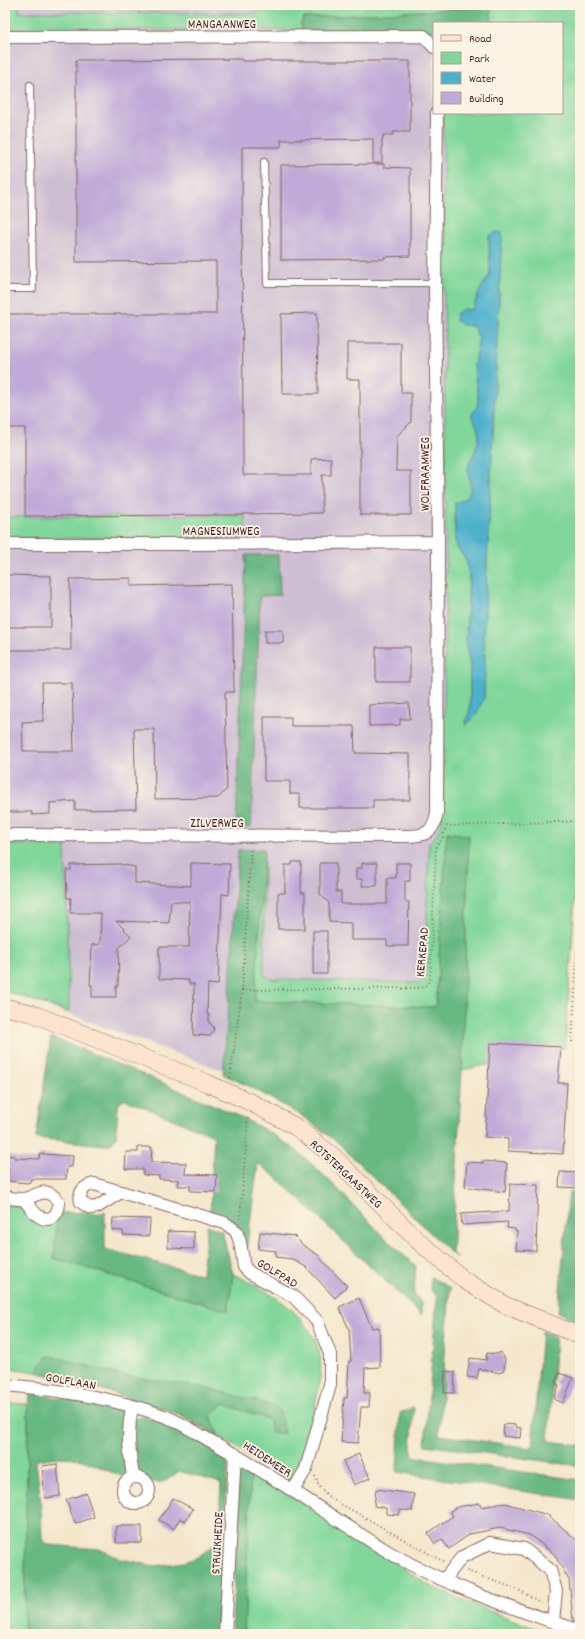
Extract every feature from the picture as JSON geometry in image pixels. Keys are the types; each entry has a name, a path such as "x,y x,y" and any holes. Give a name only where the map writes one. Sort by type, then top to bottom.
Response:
{"street":[{"name":"MANGAANWEG","path":"5,37 424,36 433,46"},
{"name":"WOLFRAAMWEG","path":"428,832 434,825 437,812 438,542 435,283 437,114"},
{"name":"MAGNESIUMWEG","path":"5,544 438,542"},
{"name":"ZILVERWEG","path":"5,836 420,836 428,832"},
{"name":"ROTSTERGAASTWEG","path":"5,1007 31,1013 207,1083 252,1103 296,1127 333,1156 417,1240 464,1280 505,1305 580,1336"},
{"path":"121,1192 213,1218 225,1223 236,1231"},
{"path":"5,1197 24,1199"},
{"name":"GOLFPAD","path":"236,1231 240,1242 244,1267 250,1273 293,1296 316,1321 330,1354 330,1385 306,1469 293,1491"},
{"name":"GOLFLAAN","path":"5,1385 43,1389 132,1407"},
{"path":"132,1407 129,1421 128,1440 133,1476"},
{"name":"HEIDEMEER","path":"132,1407 168,1417 235,1454 393,1554 444,1580 553,1617 580,1631"},
{"name":"STRUIKHEIDE","path":"225,1634 235,1454"},
{"path":"444,1580 462,1557 490,1543 524,1549 550,1570 556,1591 553,1617"}],"lane":[{"path":"5,289 33,289 30,85"},
{"path":"264,162 267,282 435,283"}],"path":[{"name":"KERKEPAD","path":"242,990 424,987 430,980 436,846 441,841 447,826 580,821"},
{"path":"230,1081 242,990 252,836"},
{"path":"572,1042 580,906"},
{"path":"236,1231 240,1222 247,1133"},
{"path":"306,1469 315,1474 320,1486 330,1498 454,1567 480,1574 519,1590 553,1617"}],"shaded area":[{"path":"5,5 454,5 454,22 433,22 433,114 453,114 446,814 432,850 427,979 225,1071 5,991"}],"green space":[{"path":"5,5 19,5 19,12 257,13 258,5 580,5 580,823 565,1048 462,1070 469,836 447,832 436,1004 434,1007 255,1001 264,849 264,975 272,979 419,983 425,977 429,843 439,831 443,805 446,562 443,114 563,114 563,22 491,22 491,7 303,18 301,24 302,30 5,30","holes":["497,232 502,233 485,608 484,698 466,725 470,709 470,664 466,646 469,574 466,560 458,549 455,540 455,503 463,500 470,492 471,487 468,470 478,441 477,427 472,417 473,412 477,408 478,398 474,365 479,338 473,326 463,325 463,309 472,310 481,288 490,275 489,236"]},
{"path":"491,7 491,22 433,22 433,31 302,30 301,24 303,18"},
{"path":"245,515 245,538 5,538 5,517"},
{"path":"246,555 279,555 280,595 260,596 251,827 236,827"},
{"path":"447,832 469,836 462,1070 452,1254 336,1141 299,1114 256,1090 223,1074 230,988 238,850 264,849 255,1001 434,1007 436,1004"},
{"path":"65,844 69,1012 5,991 5,845"},
{"path":"51,1037 135,1071 229,1112 272,1134 298,1152 416,1266 414,1293 421,1302 421,1316 277,1178 258,1163 245,1260 236,1222 210,1213 214,1136 126,1100 121,1101 118,1106 116,1138 112,1143 107,1145 36,1138"},
{"path":"569,1192 580,1192 580,1263 578,1303 580,1304 580,1322 558,1312"},
{"path":"5,1205 19,1206 27,1216 35,1221 45,1222 57,1218 54,1258 228,1311 233,1274 271,1294 294,1312 312,1335 320,1355 321,1369 318,1391 308,1435 289,1482 230,1443 179,1414 111,1392 36,1372 5,1369"},
{"path":"87,1212 95,1214 105,1212 105,1249 202,1275 207,1225 222,1231 233,1274 228,1311 54,1258 57,1218 61,1213"},
{"path":"431,1277 450,1288 439,1435 532,1448 542,1331 556,1337 548,1441 580,1445 580,1466 425,1445 437,1297 430,1290"},
{"path":"51,1356 121,1375 202,1387 272,1405 280,1412 284,1434 271,1432 268,1419 224,1404 211,1415 218,1435 179,1414 111,1392 36,1372 46,1357"},
{"path":"30,1393 116,1408 121,1411 124,1417 127,1471 122,1476 78,1459 56,1457 38,1460 36,1462 41,1503 42,1540 49,1545 99,1549 121,1559 154,1566 184,1562 198,1557 218,1542 221,1483 179,1471 162,1482 147,1479 136,1469 134,1420 141,1415 187,1434 224,1453 227,1458 228,1465 217,1634 24,1634 28,1417"},
{"path":"5,1403 28,1404 24,1634 5,1634"},
{"path":"414,1407 411,1449 413,1455 416,1457 580,1480 580,1500 397,1472 400,1413"},
{"path":"239,1462 251,1470 244,1634 232,1634"},
{"path":"251,1470 430,1586 464,1601 550,1634 246,1634 244,1632"}],"water":[{"path":"497,232 502,233 485,608 484,698 476,715 465,726 470,709 470,664 466,646 469,574 466,560 458,549 455,540 455,503 463,500 470,492 468,470 478,441 477,427 472,417 473,412 477,408 478,398 474,365 479,338 473,326 463,325 456,321 456,314 463,309 472,310 481,288 490,275 489,236"}],"building":[{"path":"242,59 242,61 410,61 410,132 393,132 393,135 383,135 382,163 373,163 373,139 281,140 281,147 242,147 243,475 311,475 311,459 331,458 331,475 322,475 322,513 243,515 25,516 25,428 5,428 5,314 216,314 216,261 76,262 76,60"},
{"path":"384,164 384,167 410,168 410,256 384,257 384,259 281,260 281,165"},
{"path":"317,313 318,394 282,394 281,314"},
{"path":"347,343 401,343 401,393 411,393 411,422 397,436 396,471 411,471 411,515 360,515 360,379 347,379"},
{"path":"5,575 51,576 51,627 5,627"},
{"path":"131,578 131,586 232,584 234,692 225,692 227,789 218,798 155,799 154,729 134,729 136,809 75,810 75,801 50,803 50,814 32,815 32,812 5,812 5,650 71,650 70,579","holes":["42,683 72,683 74,751 23,751 22,722 43,721"]},
{"path":"265,630 283,630 283,643 265,643"},
{"path":"376,647 410,647 410,682 376,682"},
{"path":"409,703 410,719 400,719 400,725 369,726 369,705"},
{"path":"264,717 291,717 291,726 354,726 355,753 410,754 410,800 373,800 373,808 300,808 300,794 290,794 290,781 264,781"},
{"path":"292,862 301,862 301,893 305,893 305,929 278,929 278,893 285,893 285,865 292,865"},
{"path":"191,863 230,864 229,895 222,894 218,985 208,984 207,1014 209,1014 209,1023 214,1027 210,1036 193,1035 194,984 189,984 189,980 159,979 159,947 189,947 190,902 171,901 169,923 116,921 131,936 119,948 118,986 116,986 116,997 92,997 92,985 90,985 92,945 100,944 101,913 70,913 71,898 67,898 66,870 71,870 71,865 119,864 135,867 135,883 191,886"},
{"path":"320,863 336,863 336,892 341,892 341,904 387,904 387,878 396,878 396,863 410,863 410,881 405,881 405,902 409,902 408,946 387,946 387,940 351,940 351,923 329,922 329,903 320,894"},
{"path":"362,863 377,863 377,886 362,886 362,879 356,879 356,868 362,868"},
{"path":"313,931 327,931 327,974 313,974"},
{"path":"490,1043 561,1047 558,1083 567,1083 563,1154 508,1151 508,1139 485,1137"},
{"path":"138,1147 152,1147 151,1162 186,1163 185,1174 217,1175 216,1192 190,1191 190,1186 177,1186 178,1180 159,1179 159,1176 143,1175 143,1169 125,1169 126,1152 138,1152"},
{"path":"40,1154 73,1156 72,1167 67,1167 66,1179 31,1179 30,1182 27,1183 8,1181 9,1168 5,1168 5,1155 15,1156 15,1158 39,1159"},
{"path":"483,1161 507,1163 505,1192 465,1187 467,1162 483,1163"},
{"path":"560,1172 580,1173 580,1188 559,1187"},
{"path":"510,1184 538,1185 536,1251 516,1250 517,1231 515,1231 515,1229 507,1228 508,1222 462,1225 461,1214 509,1211"},
{"path":"113,1218 150,1219 149,1236 123,1235 123,1231 112,1230"},
{"path":"168,1231 194,1232 194,1249 168,1248"},
{"path":"260,1232 294,1236 303,1245 321,1257 320,1258 347,1286 335,1298 306,1267 292,1259 275,1257 276,1251 258,1249"},
{"path":"359,1298 372,1328 379,1327 380,1367 365,1368 364,1393 370,1393 369,1407 361,1407 358,1443 341,1442 344,1398 347,1398 349,1361 351,1361 349,1329 339,1307"},
{"path":"501,1352 505,1359 504,1370 500,1373 479,1369 477,1378 467,1377 470,1358 486,1360 487,1353 497,1354"},
{"path":"445,1371 455,1372 454,1393 444,1393"},
{"path":"559,1373 573,1378 563,1403 554,1399 559,1385 555,1383"},
{"path":"504,1424 516,1425 516,1427 521,1428 520,1438 503,1436"},
{"path":"359,1454 370,1478 354,1485 343,1461"},
{"path":"57,1464 60,1496 45,1498 42,1466"},
{"path":"376,1489 414,1494 412,1511 400,1510 399,1515 386,1514 386,1508 374,1506"},
{"path":"86,1493 94,1517 75,1524 66,1500"},
{"path":"173,1498 193,1509 185,1521 180,1518 174,1529 159,1520"},
{"path":"480,1503 481,1507 505,1503 548,1515 580,1543 580,1621 573,1621 569,1580 554,1554 530,1535 500,1528 470,1534 449,1549 442,1539 435,1544 428,1533 453,1516 450,1511 457,1507"},
{"path":"116,1526 142,1526 142,1543 116,1543"}]}
